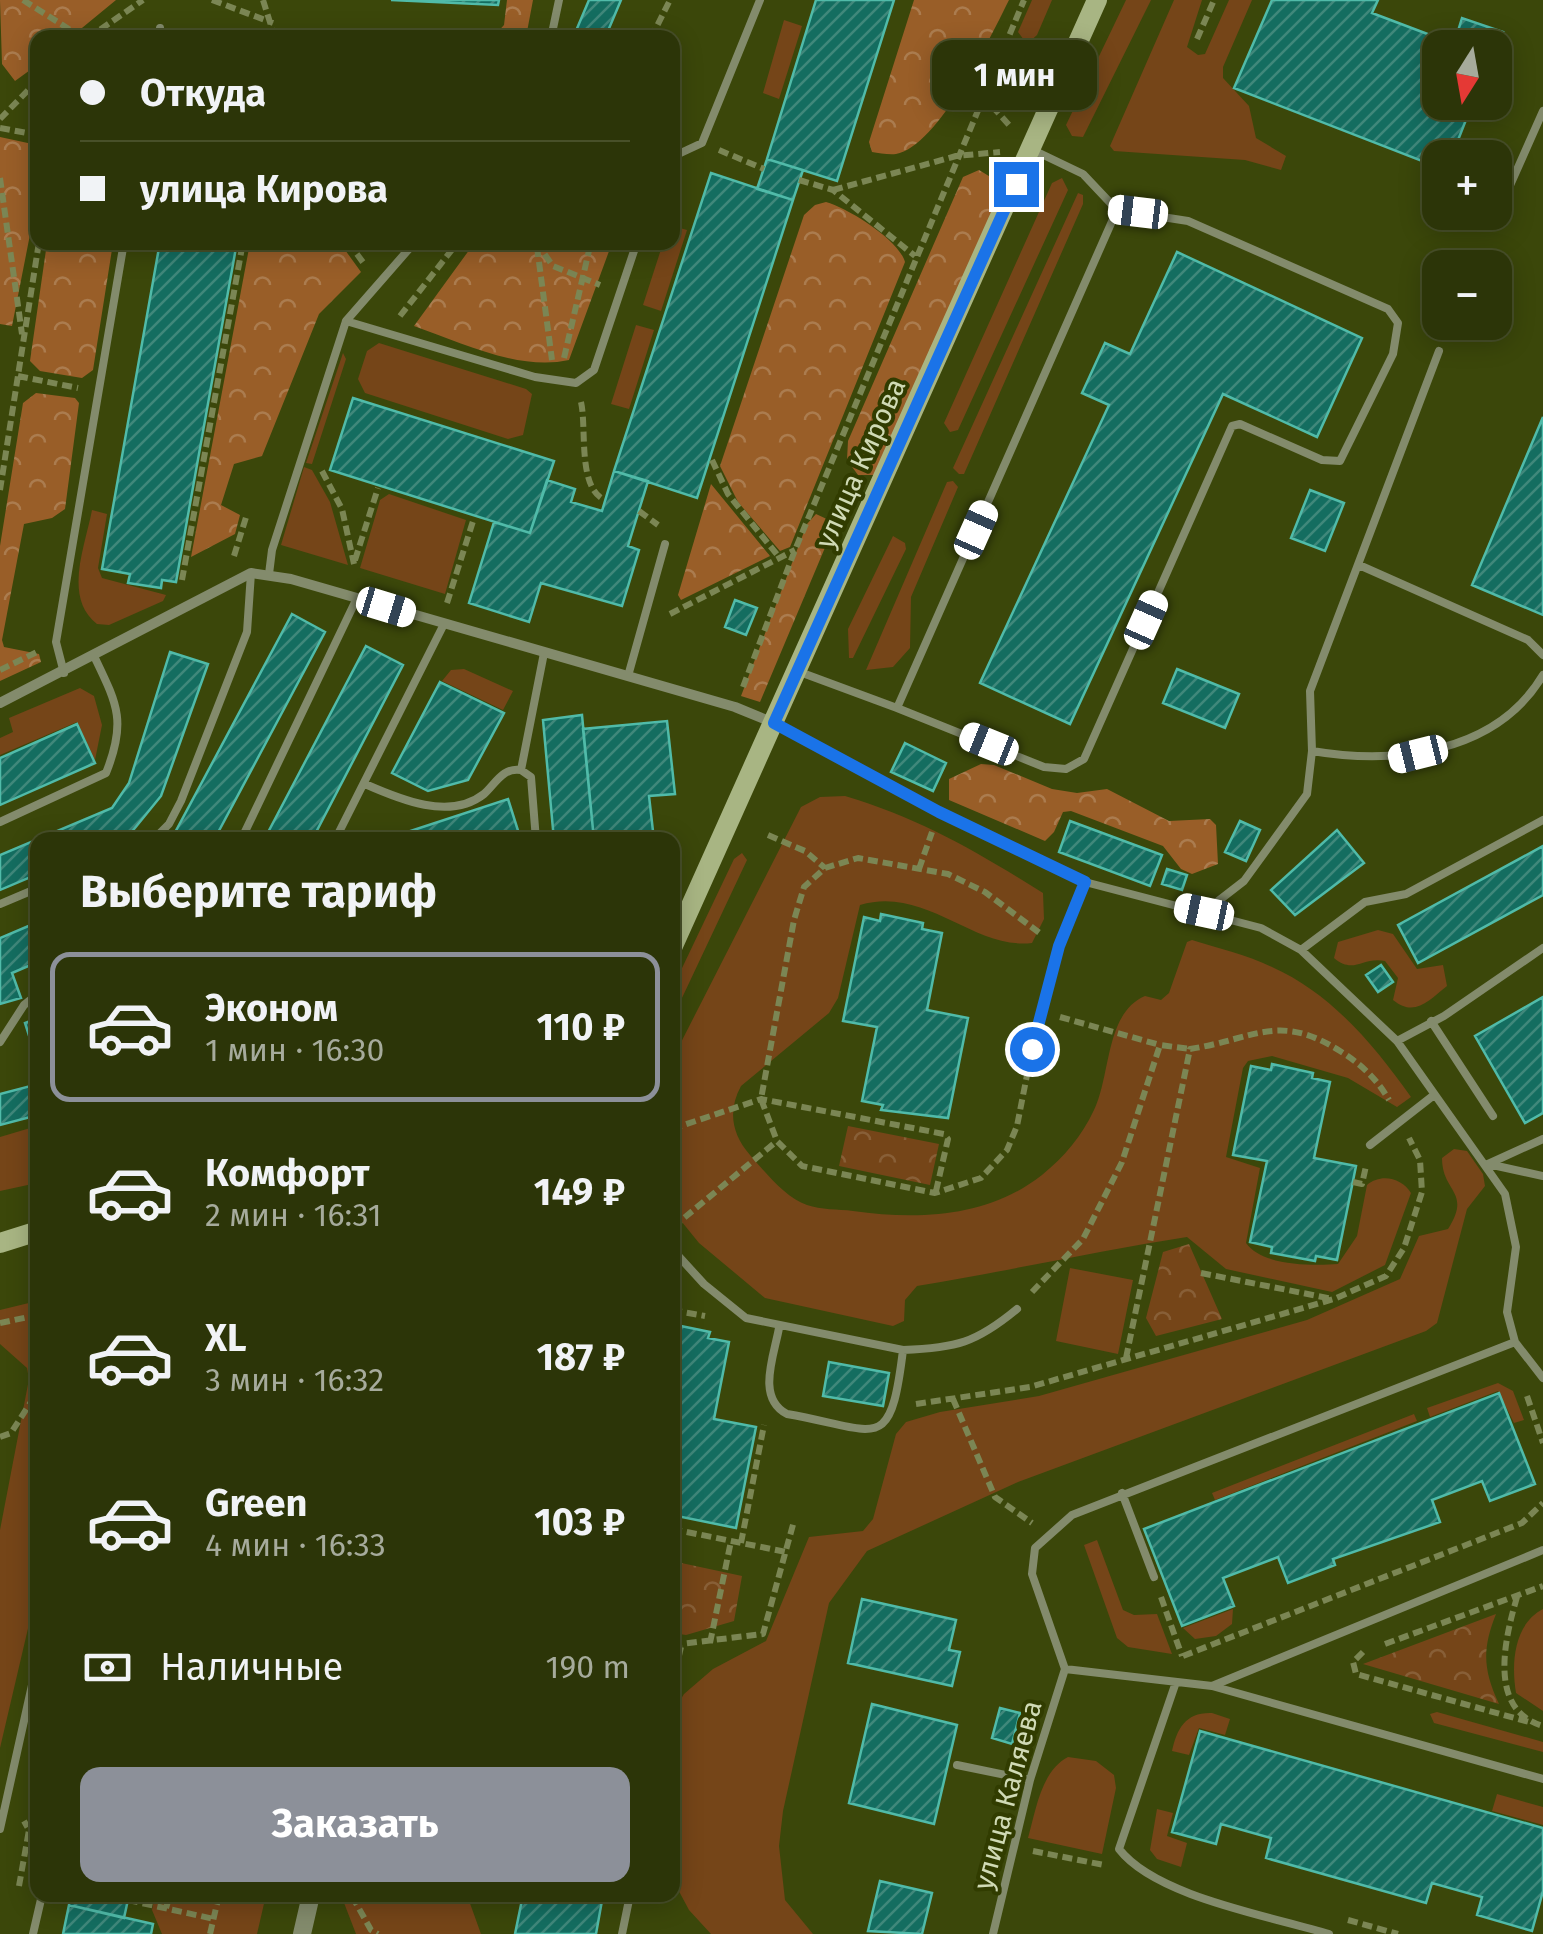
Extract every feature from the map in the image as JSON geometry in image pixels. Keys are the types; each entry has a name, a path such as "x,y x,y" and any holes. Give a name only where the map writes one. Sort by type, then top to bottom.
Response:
{"main road":[{"name":"улица Кирова","path":"680,930 1097,0"},
{"path":"0,1243 30,1234"}],"street":[{"path":"0,703 251,573 270,574 357,598 735,707 774,723"},
{"path":"302,1934 309,1902"}],"lane":[{"path":"553,30 559,0"},
{"path":"680,153 702,143 760,0"},
{"path":"1512,181 1543,111"},
{"path":"798,670 1044,767 1066,769 1084,760 1232,426 1240,424 1322,460 1340,461 1393,354 1398,323 1388,309 1188,221 1117,210 1083,174 1031,150"},
{"path":"897,708 1117,210"},
{"path":"64,673 56,642 123,250"},
{"path":"270,574 272,550 346,321 408,250"},
{"path":"346,321 556,382 576,383 594,370 634,250"},
{"path":"1204,912 1244,881 1307,794 1312,752 1310,691 1439,351"},
{"path":"628,676 665,544"},
{"path":"1360,565 1528,640 1543,655"},
{"path":"161,832 181,800 247,632 251,573"},
{"path":"246,832 357,598"},
{"path":"339,832 444,624"},
{"path":"521,770 544,653"},
{"path":"0,822 106,773 118,744 120,709 94,656"},
{"path":"1312,752 1396,759 1441,748 1507,716 1532,694 1543,674"},
{"path":"774,723 939,812 1085,882 1261,928 1301,950 1397,1041 1488,1164 1505,1194 1516,1247 1507,1312 1514,1342 1543,1378"},
{"path":"365,784 400,800 436,807 480,797 507,771 521,770 531,778 535,832"},
{"path":"1301,950 1365,902 1406,894 1543,820"},
{"path":"1032,1049 1059,946 1085,882"},
{"path":"0,904 30,891"},
{"path":"1397,1041 1543,948"},
{"path":"0,1042 30,1001"},
{"path":"1431,1021 1493,1116"},
{"path":"1370,1145 1434,1095"},
{"path":"1488,1164 1543,1139"},
{"path":"1488,1164 1543,1176"},
{"path":"680,1258 704,1284 746,1318 779,1328 903,1350 949,1348 984,1337 1017,1309"},
{"path":"779,1328 770,1400 787,1414 873,1430 888,1423 896,1406 903,1350"},
{"path":"1514,1342 1122,1492 1072,1515 1035,1548 1032,1574 1065,1669 1212,1686 1543,1780"},
{"path":"1122,1492 1154,1578"},
{"path":"1212,1686 1543,1550"},
{"name":"улица Каляева","path":"994,1934 1030,1780 1065,1669"},
{"path":"1176,1682 1119,1849 1150,1876 1178,1888 1329,1934"},
{"path":"0,1829 30,1693"},
{"path":"24,1719 30,1720"},
{"path":"957,1764 1030,1780"},
{"path":"33,1934 40,1902"},
{"path":"622,1934 629,1902"}],"path":[{"path":"23,0 73,30"},
{"path":"98,30 142,0"},
{"path":"212,0 273,23"},
{"path":"264,0 274,30"},
{"path":"655,30 670,0"},
{"path":"735,707 915,256 1024,0"},
{"path":"1197,40 1214,0"},
{"path":"0,119 30,88"},
{"path":"0,128 30,134"},
{"path":"702,143 764,170"},
{"path":"833,190 956,156 1031,150"},
{"path":"0,178 23,345"},
{"path":"799,180 833,190 915,256"},
{"path":"0,490 38,250"},
{"path":"181,586 243,250"},
{"path":"352,250 357,259"},
{"path":"386,333 452,250"},
{"path":"537,250 556,382"},
{"path":"540,250 553,266 579,279"},
{"path":"588,250 563,358 576,383 584,414 593,491 606,500"},
{"path":"18,376 46,382"},
{"path":"712,460 728,494 779,557"},
{"path":"322,470 342,509 354,564"},
{"path":"350,576 378,488"},
{"path":"447,604 474,518"},
{"path":"662,618 795,550"},
{"path":"918,868 939,812"},
{"path":"768,836 805,850 825,868"},
{"path":"1032,1049 1017,1126 1006,1150 981,1178 936,1192 802,1166 777,1140 760,1099 794,920 804,887 825,868 858,858 948,874 985,892 1059,946"},
{"path":"896,1406 1030,1387 1334,1299 1392,1270 1418,1214 1420,1160 1402,1120 1376,1079 1307,1032 1248,1034 1190,1049 1081,1022"},
{"path":"1017,1309 1083,1239 1122,1162 1160,1044"},
{"path":"1126,1358 1190,1049"},
{"path":"680,1126 760,1099 944,1134 948,1139 936,1192"},
{"path":"680,1220 777,1140"},
{"path":"1353,1182 1362,1184 1365,1166"},
{"path":"1201,1272 1334,1299"},
{"path":"0,1323 30,1317"},
{"path":"1523,1384 1543,1442"},
{"path":"953,1398 995,1497 1025,1520 1052,1530"},
{"path":"741,1544 770,1400"},
{"path":"0,1437 11,1433 30,1403"},
{"path":"1154,1578 1182,1656 1522,1524 1543,1503"},
{"path":"680,1646 763,1634 794,1521"},
{"path":"680,1531 786,1552"},
{"path":"710,1643 731,1542"},
{"path":"1543,1586 1362,1652 1353,1668 1356,1674 1543,1726"},
{"path":"1517,1596 1504,1648 1504,1681 1508,1697 1529,1722"},
{"path":"18,1890 29,1830"},
{"path":"138,1902 214,1919"},
{"path":"166,1908 168,1902"},
{"path":"210,1934 218,1902"},
{"path":"355,1902 371,1930 378,1934"},
{"path":"1340,1918 1398,1934"}],"green space":[{"path":"0,0 116,0 80,30 30,30 30,70 15,81 2,64"},
{"path":"507,0 533,0 527,30 499,30 504,25"},
{"path":"914,0 1009,0 961,88 929,132 912,147 896,154 872,152 869,142"},
{"path":"1032,0 1052,0 1037,35 1027,44 1018,32"},
{"path":"1126,0 1151,0 1083,137 1072,136 1066,125"},
{"path":"1174,0 1202,0 1187,47 1198,55 1205,54 1229,0 1252,0 1223,67 1223,78 1249,106 1256,138 1286,156 1281,170 1245,160 1114,151 1110,146"},
{"path":"784,20 802,26 779,99 763,93"},
{"path":"0,137 30,143 30,235 12,326 0,324"},
{"path":"979,170 997,181 1001,198 875,475 858,475 847,460 848,441 963,177"},
{"path":"1062,178 1068,190 958,430 950,432 944,423 1052,183"},
{"path":"1078,193 1083,195 1083,204 964,474 959,474 953,468"},
{"path":"826,202 872,226 893,244 905,262 790,547 780,551 738,502 720,466 804,215 815,205"},
{"path":"680,228 687,230 661,311 643,305 661,250 680,250"},
{"path":"46,250 112,250 93,370 82,378 40,371 30,361"},
{"path":"249,250 345,250 361,272 319,314 262,456 234,464 221,505 240,515 235,534 191,557"},
{"path":"469,250 609,250 569,360 511,359 414,326"},
{"path":"636,325 654,330 629,409 611,404"},
{"path":"379,343 526,389 532,394 523,435 508,439 365,393 358,379 367,351"},
{"path":"343,353 346,359 312,464 306,463"},
{"path":"36,393 75,398 79,403 65,509 52,518 24,524 2,640 4,647 39,654 41,662 0,681 0,546 23,403"},
{"path":"304,467 312,470 330,502 348,565 281,545"},
{"path":"953,481 958,487 911,597 910,648 893,667 866,670 947,482"},
{"path":"711,484 770,556 681,600 678,595"},
{"path":"389,494 466,520 445,594 360,568 380,500"},
{"path":"92,510 107,514 98,568 102,578 166,595 163,601 109,625 97,624 81,600 79,571"},
{"path":"816,514 831,521 832,531 760,702 741,696 807,524"},
{"path":"893,536 905,543 906,549 853,658 849,658 848,629"},
{"path":"464,669 513,691 503,710 442,681 451,670"},
{"path":"80,688 94,696 102,725 95,760 77,722 0,755 0,738 13,732 9,718"},
{"path":"981,764 994,765 1052,789 1077,793 1107,789 1169,821 1210,819 1216,825 1218,864 1192,874 1181,869 1163,846 1071,811 1063,812 1045,841 949,800 949,779"},
{"path":"845,796 873,805 971,850 1043,893 1044,919 1032,943 1011,943 906,903 860,905 838,998 829,1013 741,1086 734,1104 739,1138 784,1191 812,1207 927,1215 975,1208 1021,1189 1050,1168 1078,1137 1099,1096 1123,1016 1145,996 1161,1000 1169,993 1187,942 1192,940 1262,963 1314,991 1367,1040 1411,1097 1397,1107 1348,1078 1272,1056 1248,1061 1243,1068 1226,1157 1260,1168 1246,1243 1254,1251 1276,1260 1338,1264 1357,1236 1367,1185 1391,1179 1411,1193 1385,1265 1332,1292 1226,1269 1187,1237 917,1286 905,1300 904,1321 893,1326 765,1298 699,1243 680,1220 680,1044 801,807 820,797"},
{"path":"742,853 747,860 680,1002 680,972 734,859"},
{"path":"1378,930 1393,934 1417,969 1443,965 1447,986 1422,1005 1408,1007 1393,1000 1398,978 1385,961 1347,965 1334,958 1338,942"},
{"path":"848,1126 939,1144 930,1185 839,1166"},
{"path":"30,1128 30,1185 0,1191 0,1137"},
{"path":"1454,1149 1467,1151 1483,1174 1485,1186 1467,1209 1437,1323 1426,1331 1018,1482 867,1551 829,1603 783,1811 779,1846 785,1900 813,1934 711,1934 680,1893 680,1701 713,1669 766,1641 809,1537 863,1531 873,1519 896,1434 906,1422 940,1412 1039,1396 1307,1320 1400,1279 1419,1236 1448,1229 1455,1216 1457,1199 1446,1179 1442,1158"},
{"path":"1189,1244 1222,1319 1156,1336 1146,1318 1163,1252"},
{"path":"1070,1268 1133,1280 1118,1354 1056,1341"},
{"path":"30,1303 30,1620 0,1748 0,1530 29,1379 27,1368 0,1344 0,1310"},
{"path":"1498,1383 1513,1391 1524,1420 1514,1423 1498,1391 1430,1417 1427,1408"},
{"path":"1414,1414 1417,1421 1215,1500 1212,1493"},
{"path":"1097,1540 1123,1610 1134,1615 1157,1614 1172,1654 1128,1647 1117,1638 1084,1545"},
{"path":"680,1563 742,1576 734,1621 680,1634"},
{"path":"1233,1609 1232,1624 1216,1636 1195,1639 1183,1628"},
{"path":"1543,1609 1543,1711 1516,1693 1514,1669 1520,1634"},
{"path":"1496,1614 1486,1659 1499,1704 1363,1664"},
{"path":"1437,1712 1543,1742 1543,1752 1434,1723 1430,1714"},
{"path":"1212,1713 1230,1719 1225,1735 1199,1728 1189,1755 1172,1751 1184,1723 1195,1715"},
{"path":"1068,1757 1096,1761 1114,1775 1116,1788 1102,1854 1028,1838 1046,1781"},
{"path":"1497,1794 1543,1807 1543,1825 1492,1811"},
{"path":"1157,1809 1173,1813 1167,1836 1187,1843 1181,1867 1157,1859 1150,1850"},
{"path":"154,1902 264,1902 257,1934 162,1934 152,1910"},
{"path":"344,1902 470,1902 481,1934 356,1934"}],"building":[{"path":"391,0 499,0 498,5"},
{"path":"589,0 621,0 608,30 576,30"},
{"path":"816,0 894,0 837,181 767,159"},
{"path":"1272,0 1378,0 1372,13 1422,32 1422,120 1466,120 1458,140 1422,140 1422,161 1234,88"},
{"path":"1462,18 1497,30 1458,30"},
{"path":"767,159 803,170 793,200 757,189"},
{"path":"711,173 793,200 697,498 614,471"},
{"path":"159,250 236,250 176,582 162,580 161,588 128,583 130,574 102,569"},
{"path":"1177,252 1362,338 1317,437 1223,394 1070,724 980,683 1109,405 1082,393 1105,343 1130,354"},
{"path":"353,398 554,461 530,533 330,470"},
{"path":"1543,417 1543,615 1472,585"},
{"path":"614,471 648,481 628,546 639,550 622,606 541,583 529,622 469,603 494,522 530,533 547,480 575,489 571,502 602,511"},
{"path":"1310,490 1344,503 1325,551 1291,538"},
{"path":"735,600 757,608 746,635 725,627"},
{"path":"292,614 325,632 218,832 175,832"},
{"path":"366,646 403,665 316,832 268,832"},
{"path":"170,652 208,664 161,796 132,832 55,832 112,808 129,783"},
{"path":"1177,669 1239,694 1225,728 1163,703"},
{"path":"440,682 504,713 468,780 428,791 392,773"},
{"path":"582,715 593,832 553,832 543,720"},
{"path":"667,721 675,794 649,796 653,832 593,832 583,729"},
{"path":"77,724 95,763 0,805 0,758"},
{"path":"905,743 946,763 933,791 891,772"},
{"path":"508,799 518,832 407,832"},
{"path":"1070,821 1162,855 1150,886 1059,852"},
{"path":"1240,821 1260,830 1246,861 1225,852"},
{"path":"1337,830 1364,863 1295,915 1271,890"},
{"path":"30,842 30,877 0,890 0,855"},
{"path":"1543,846 1543,895 1418,963 1398,925"},
{"path":"1167,869 1187,875 1182,890 1162,884"},
{"path":"881,914 923,923 922,929 942,933 927,1010 968,1018 948,1118 881,1110 883,1105 862,1101 877,1027 843,1021 864,917 880,921"},
{"path":"30,925 30,965 12,973 21,998 0,1004 0,938"},
{"path":"1381,965 1393,982 1378,992 1366,975"},
{"path":"1543,997 1543,1113 1525,1123 1475,1036"},
{"path":"1272,1064 1313,1073 1312,1078 1330,1082 1314,1158 1356,1166 1337,1260 1316,1256 1315,1261 1271,1253 1272,1247 1250,1242 1267,1161 1233,1155 1251,1066 1271,1070"},
{"path":"30,1086 30,1117 0,1125 0,1094"},
{"path":"680,1326 710,1332 708,1338 729,1342 714,1419 756,1427 736,1528 680,1517"},
{"path":"829,1362 889,1373 883,1406 823,1396"},
{"path":"1499,1393 1535,1484 1490,1501 1482,1481 1432,1500 1440,1522 1333,1559 1335,1565 1288,1583 1278,1557 1223,1578 1234,1606 1182,1626 1144,1529"},
{"path":"862,1599 956,1620 949,1650 960,1652 952,1686 848,1663"},
{"path":"872,1704 957,1725 934,1824 849,1803"},
{"path":"1000,1708 1020,1713 1012,1744 992,1738"},
{"path":"1200,1731 1543,1828 1543,1891 1532,1931 1477,1915 1482,1897 1432,1883 1426,1903 1266,1858 1271,1838 1221,1824 1216,1844 1172,1832"},
{"path":"880,1881 932,1893 922,1934 868,1931"},
{"path":"70,1902 127,1902 124,1918 69,1905"},
{"path":"522,1902 602,1902 596,1934 515,1934"},
{"path":"69,1905 153,1924 151,1934 63,1934"}],"route":[{"path":"1016,184 774,723 939,812 1085,882 1059,946 1032,1049"}]}
